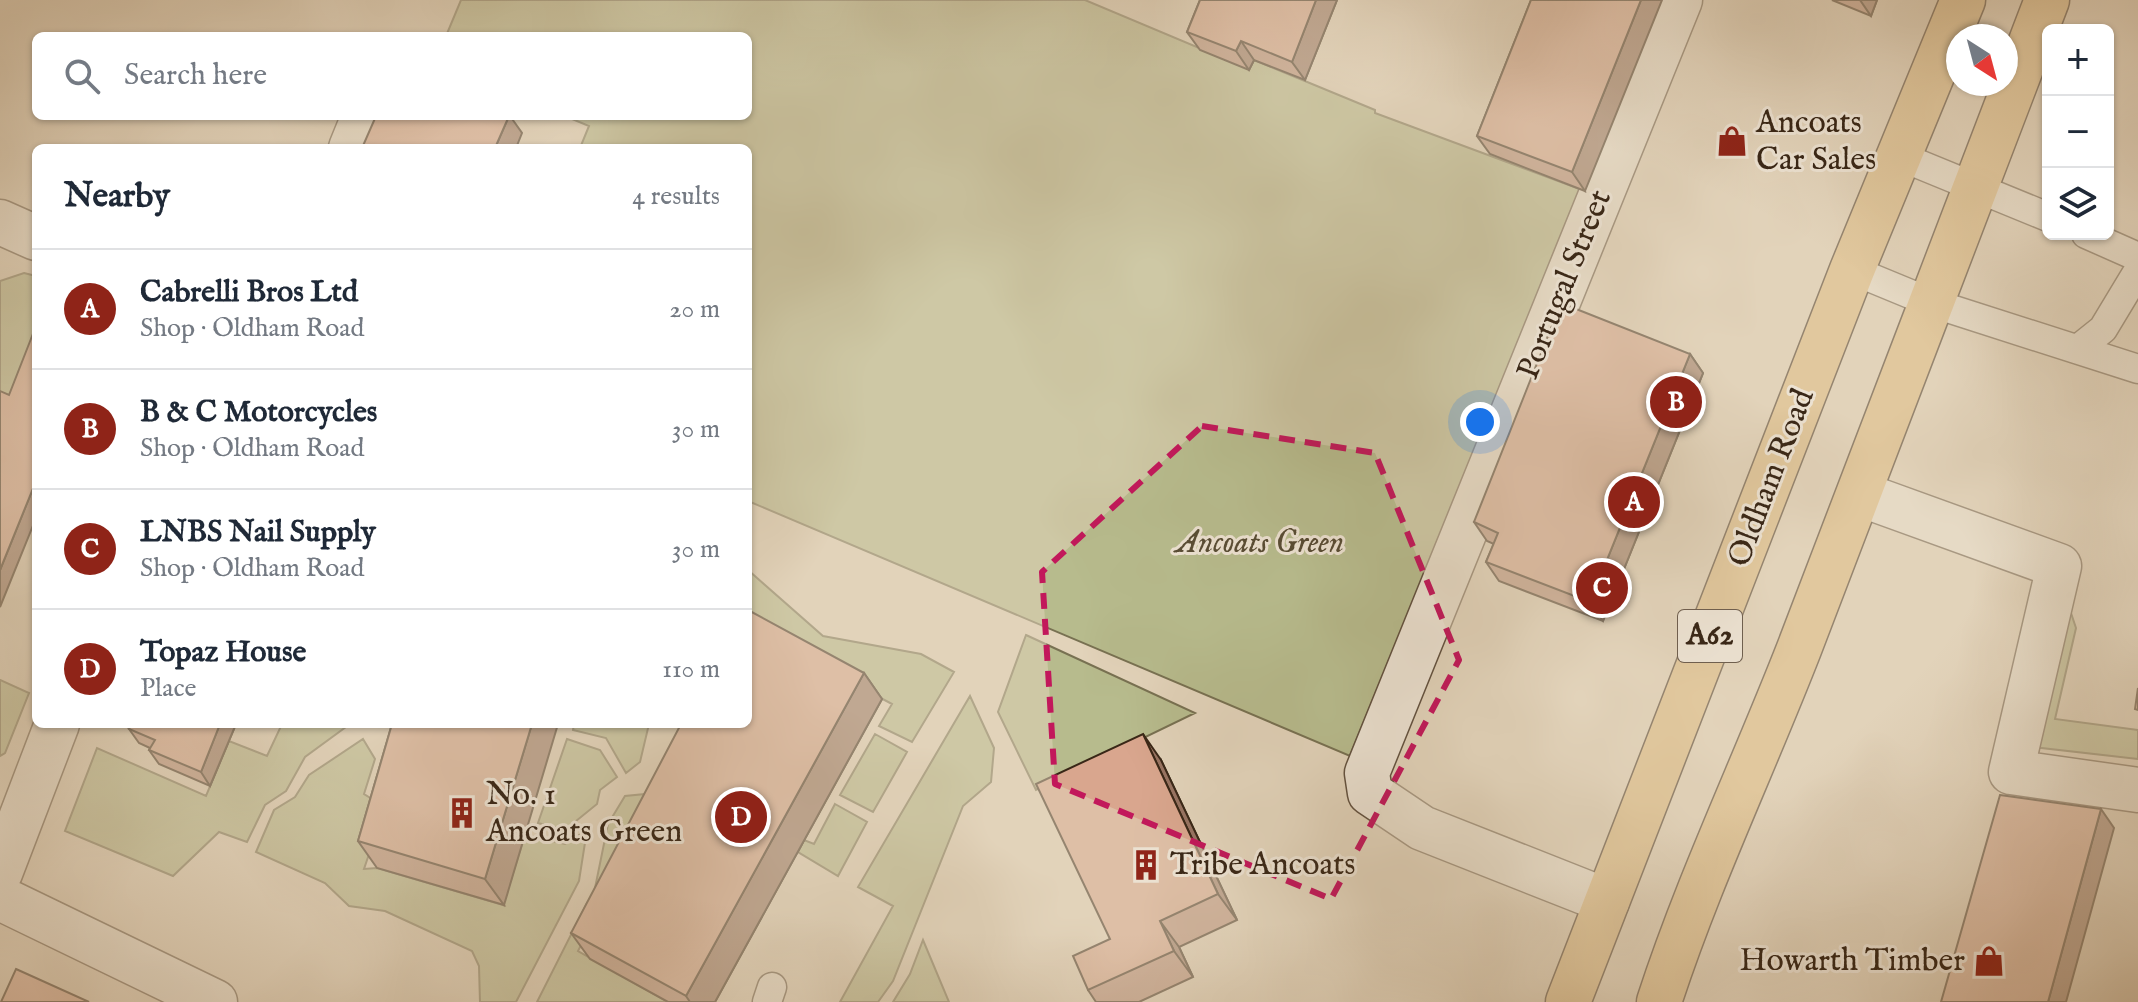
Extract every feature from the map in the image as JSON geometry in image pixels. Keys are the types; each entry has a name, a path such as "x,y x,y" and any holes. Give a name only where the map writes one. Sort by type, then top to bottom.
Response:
{"highway":[{"name":"Oldham Road","path":"1568,1002 1852,270 1963,0"},
{"path":"1659,1002 1677,948 1753,767 1860,494 2047,0"}],"street":[{"name":"Portugal Street","path":"1607,901 1422,828 1370,793 1367,773 1680,0"},
{"path":"353,144 362,120"},
{"path":"0,222 32,236"},
{"path":"1860,494 2059,566 2011,772 2138,790"},
{"path":"0,873 55,728"},
{"path":"0,898 215,1002"}],"lane":[{"path":"1899,156 2042,214"},
{"path":"2100,240 2138,257"},
{"path":"1852,270 1932,303 2138,369"},
{"path":"2078,349 2103,329 2138,271"}],"highlighted area":[{"path":"1202,426 1375,453 1459,660 1331,899 1055,784 1042,572"}],"green space":[{"name":"Ancoats Green","path":"461,0 1085,0 1249,69 1254,60 1375,110 1375,113 1585,191 1558,246 1350,756 752,503 752,144 582,144 589,126 575,120 752,120 752,32 448,32"},
{"path":"24,273 32,275 32,373 19,409 0,405 0,281"},
{"path":"752,574 823,636 921,654 954,672 912,742 879,726 892,704 752,629"},
{"path":"2066,598 2076,628 2055,719 2138,730 2138,759 2033,747"},
{"path":"1026,635 1195,713 1036,790 998,712"},
{"path":"0,680 29,693 5,753 0,756"},
{"path":"970,696 994,748 991,782 963,806 893,981 878,1002 840,1002 893,906 858,887"},
{"path":"280,728 345,728 305,757 286,791 265,805 247,842 219,832 173,876 65,831 97,748 206,796 229,741 267,756"},
{"path":"648,728 640,762 626,773 606,738 573,730"},
{"path":"875,734 907,752 873,812 840,795"},
{"path":"363,739 375,759 364,794 385,807 364,869 377,868 503,905 525,835 565,844 587,830 579,881 516,1002 480,1002 479,966 472,951 385,911 349,906 325,883 256,852 274,810 295,797 309,775"},
{"path":"567,739 600,750 617,777 600,790 597,804 565,830 538,823"},
{"path":"656,793 594,893 608,824 625,796"},
{"path":"835,804 867,822 838,876 798,852 804,840 814,844"},
{"path":"587,903 599,909 578,951 668,1002 537,1002"},
{"path":"923,940 949,1002 893,1002 910,974"}],"building":[{"path":"1200,0 1316,0 1292,62 1241,41 1236,51 1187,32"},
{"path":"1531,0 1641,0 1572,172 1477,136"},
{"path":"374,120 507,120 497,144 364,144"},
{"path":"1561,303 1690,354 1590,602 1486,562 1498,533 1474,522"},
{"path":"32,336 32,491 0,570 0,391 9,395"},
{"path":"752,612 864,673 686,996 571,933 679,728 752,728"},
{"path":"218,728 201,772 149,750 155,740 129,729"},
{"name":"No. 1 Ancoats Green","path":"391,728 531,728 485,879 358,841"},
{"name":"Tribe Ancoats","path":"1143,734 1218,894 1160,921 1174,951 1088,990 1073,956 1110,939 1036,784"},
{"path":"2000,795 2101,809 2048,1002 1941,1002"},
{"path":"16,969 89,1002 1,1002"}],"place":[{"name":"Ancoats Car Sales","path":"1732,141"},
{"name":"B & C Motorcycles","path":"1676,402"},
{"name":"Cabrelli Bros Ltd","path":"1634,502"},
{"name":"LNBS Nail Supply","path":"1602,588"},
{"name":"No. 1 Ancoats Green","path":"462,813"},
{"name":"Topaz House","path":"741,817"},
{"name":"Tribe Ancoats","path":"1146,865"},
{"name":"Howarth Timber","path":"1989,961"}]}
